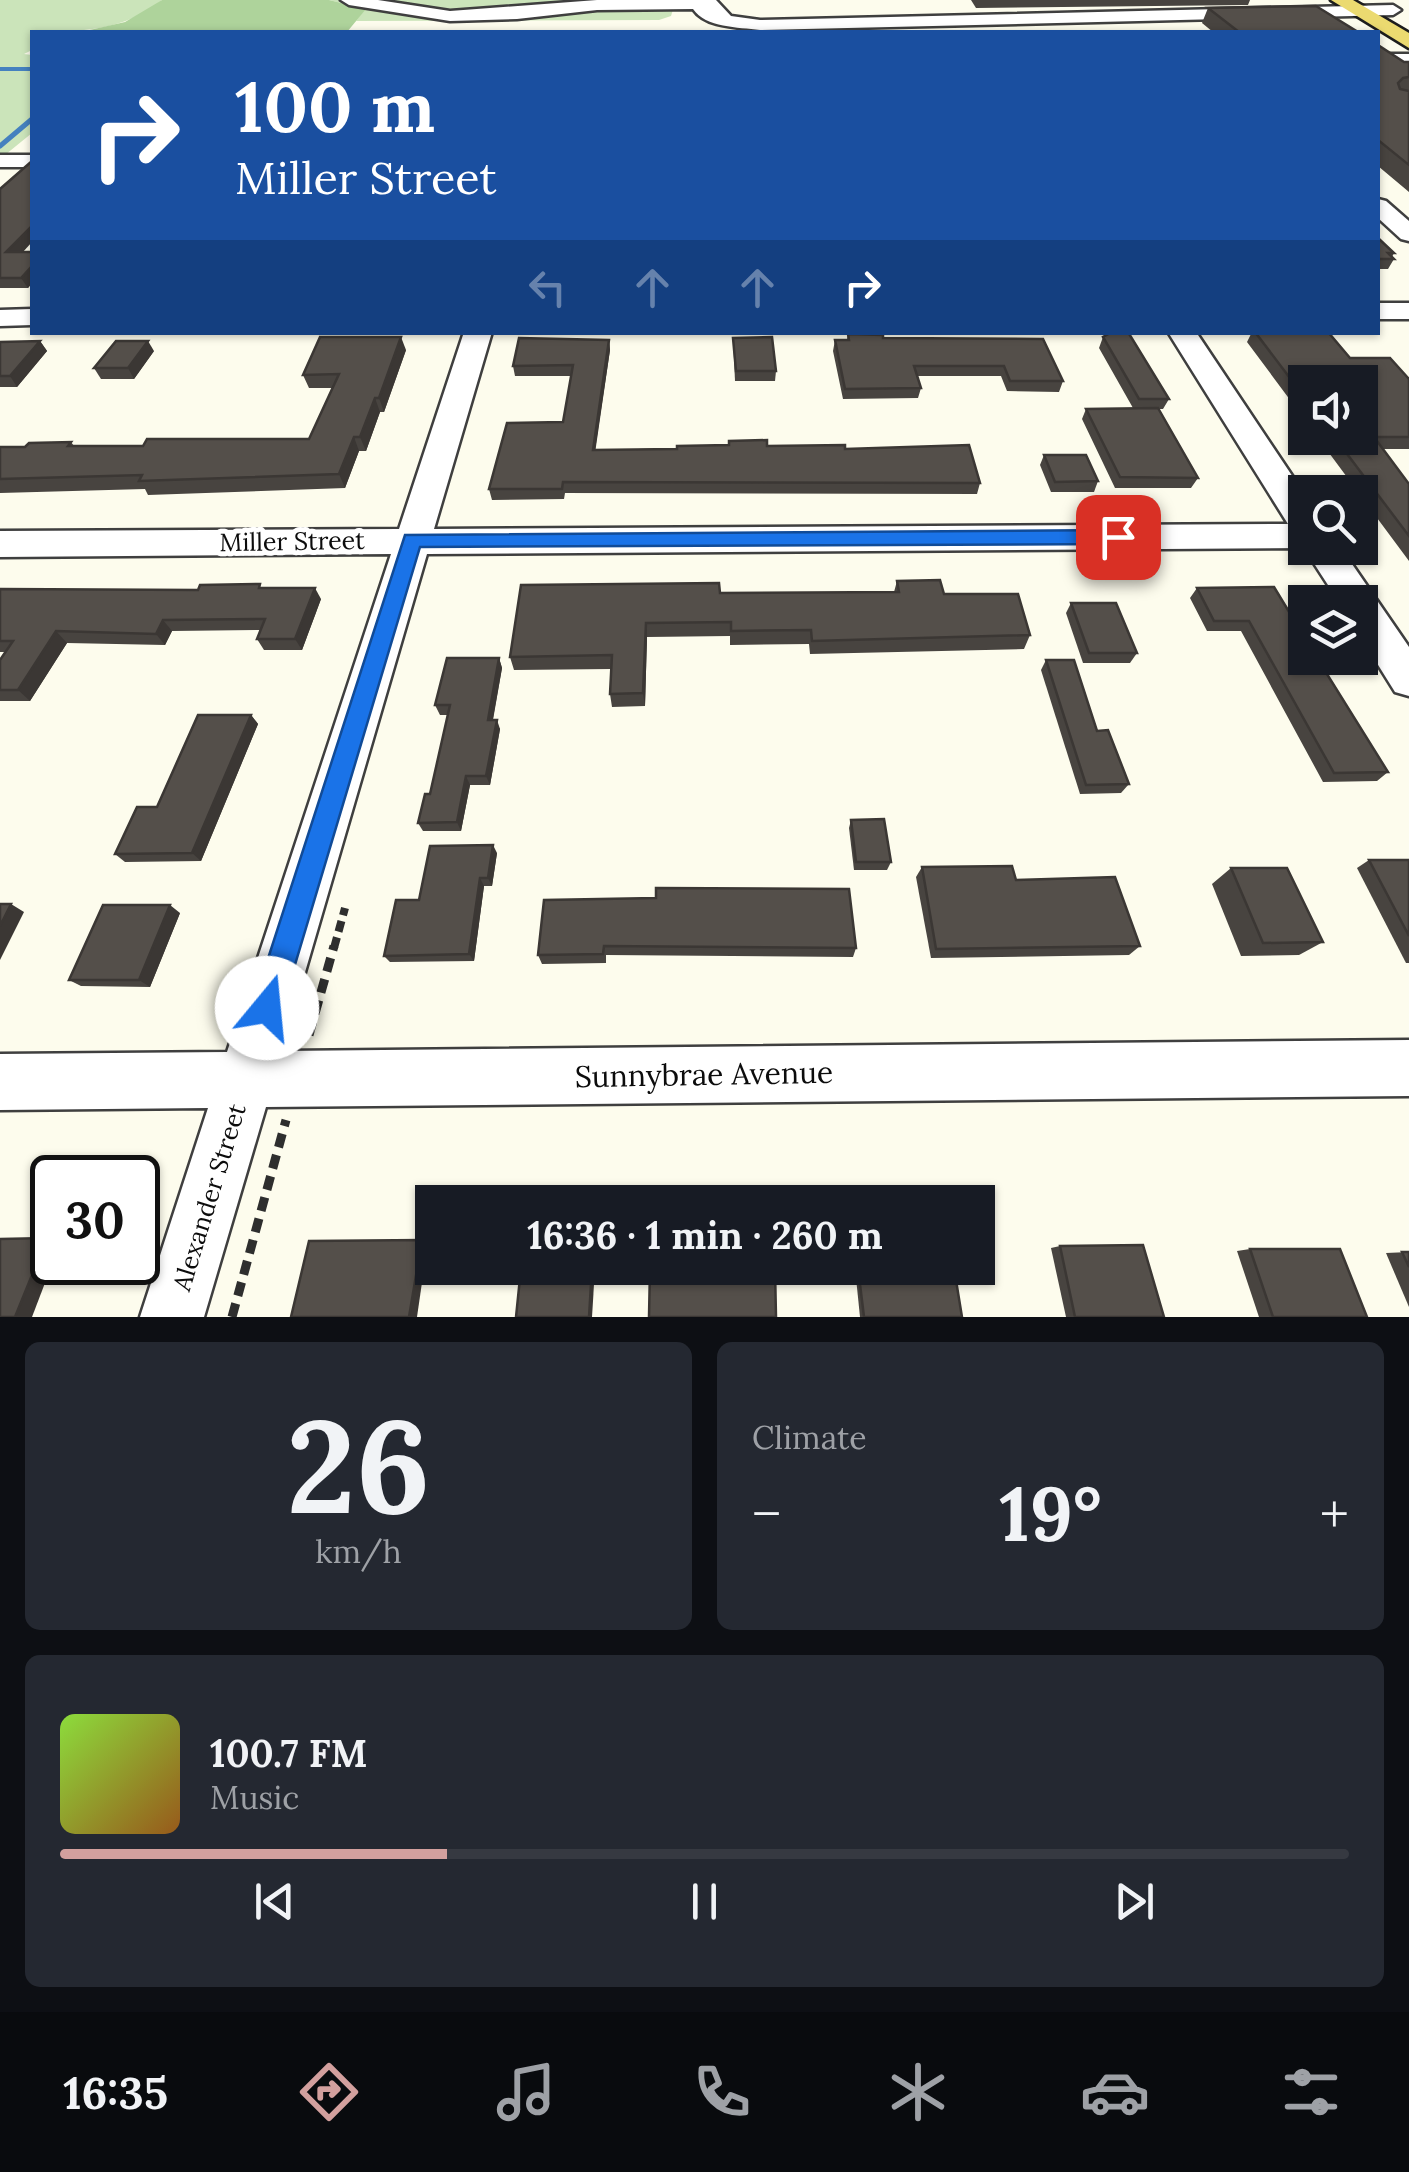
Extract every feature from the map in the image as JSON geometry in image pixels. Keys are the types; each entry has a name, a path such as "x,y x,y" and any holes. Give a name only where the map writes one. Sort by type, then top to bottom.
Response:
{"main road":[{"path":"1358,3 1399,20 1409,42"}],"street":[{"path":"349,0 450,16 517,14 597,5 708,2"},
{"path":"1296,10 1312,0"},
{"path":"708,2 702,12 716,19 747,24 921,13 1296,10 1358,3"},
{"path":"1296,10 1399,20"},
{"path":"1380,59 1409,59"},
{"path":"0,161 30,161"},
{"path":"1380,208 1409,234"},
{"path":"1380,311 1409,311"},
{"path":"0,318 30,317"},
{"name":"Alexander Street","path":"172,1317 477,335"},
{"path":"1184,335 1288,496"},
{"name":"Miller Street","path":"0,544 1288,536"},
{"path":"1378,633 1409,680"},
{"name":"Sunnybrae Avenue","path":"0,1082 1409,1068"}],"green space":[{"path":"0,0 162,0 133,18 101,28 30,30 30,51 24,54 30,55 30,135 0,159"},
{"path":"162,0 329,0 366,9 349,30 90,30 125,22"},
{"path":"329,0 676,0 671,16 659,20 356,21 365,9"}],"building":[{"path":"1316,6 1355,30 1236,30 1208,8"},
{"path":"1380,46 1409,62 1409,77 1398,83 1400,89 1409,91 1409,165 1380,142"},
{"path":"30,163 30,228 6,252 30,252 30,268 21,278 0,278 0,189"},
{"path":"1380,240 1394,253 1388,253 1394,259 1380,259"},
{"path":"848,335 1043,339 1063,381 1010,381 1004,366 914,366 921,388 845,389 835,340 849,340"},
{"path":"1130,335 1169,399 1139,399 1103,337"},
{"path":"1257,335 1331,335 1350,358 1390,358 1409,379 1409,437 1378,437 1378,365 1288,365 1288,376"},
{"path":"320,337 401,337 379,398 375,398 360,437 354,437 339,474 139,481 142,475 0,479 0,447 25,447 29,443 143,446 147,439 309,439 339,374 303,375"},
{"path":"772,337 776,371 736,371 733,338"},
{"path":"519,338 609,340 593,450 677,449 767,440 767,446 845,445 845,449 969,445 980,483 563,482 562,489 489,489 507,423 563,422 573,365 513,366"},
{"path":"40,341 10,376 0,376 0,342"},
{"path":"116,341 148,341 128,368 94,368"},
{"path":"1158,408 1198,478 1120,477 1086,409"},
{"path":"1378,442 1409,484 1409,536 1378,495 1378,475 1363,475 1348,455 1378,455"},
{"path":"1044,455 1086,455 1098,481 1055,482"},
{"path":"940,580 944,594 1018,594 1030,635 812,641 811,630 731,631 731,622 646,623 643,693 610,694 612,655 510,657 521,585 719,583 720,593 899,592 897,581"},
{"path":"260,584 259,588 315,588 295,639 257,639 265,619 163,620 156,634 56,631 18,690 0,690 0,660 13,641 0,641 0,589 198,590 200,585"},
{"path":"1274,587 1288,610 1288,675 1328,675 1388,772 1334,773 1249,621 1214,621 1197,588"},
{"path":"1071,603 1116,603 1137,653 1089,653"},
{"path":"447,658 499,658 488,720 497,720 486,776 466,776 457,822 418,823 425,794 430,794 450,705 435,705"},
{"path":"1046,660 1074,660 1097,731 1108,730 1129,784 1086,785"},
{"path":"198,715 251,715 192,853 115,854 137,807 157,807"},
{"path":"884,819 891,862 856,862 851,820"},
{"path":"493,845 488,878 480,878 469,954 384,956 396,900 419,900 430,846"},
{"path":"1369,860 1409,860 1409,936"},
{"path":"1012,866 1016,880 1115,877 1140,946 936,949 922,867"},
{"path":"1231,868 1287,868 1323,942 1263,943"},
{"path":"656,888 849,889 856,948 604,946 603,954 538,955 544,900 656,898"},
{"path":"0,904 11,904 0,926"},
{"path":"103,905 170,905 139,980 69,980"},
{"path":"30,1238 30,1280 15,1317 0,1317 0,1239"},
{"path":"415,1240 415,1281 409,1317 291,1317 309,1241"},
{"path":"1143,1245 1164,1317 1075,1317 1060,1246"},
{"path":"1250,1249 1340,1249 1367,1317 1273,1317"},
{"path":"519,1285 591,1285 589,1317 516,1317"},
{"path":"650,1285 775,1285 776,1317 649,1317"},
{"path":"860,1285 957,1285 962,1317 864,1317"}],"waterway":[{"path":"0,69 30,69"},
{"path":"0,146 30,121"}],"route":[{"path":"267,1008 412,540 1118,537"}]}
